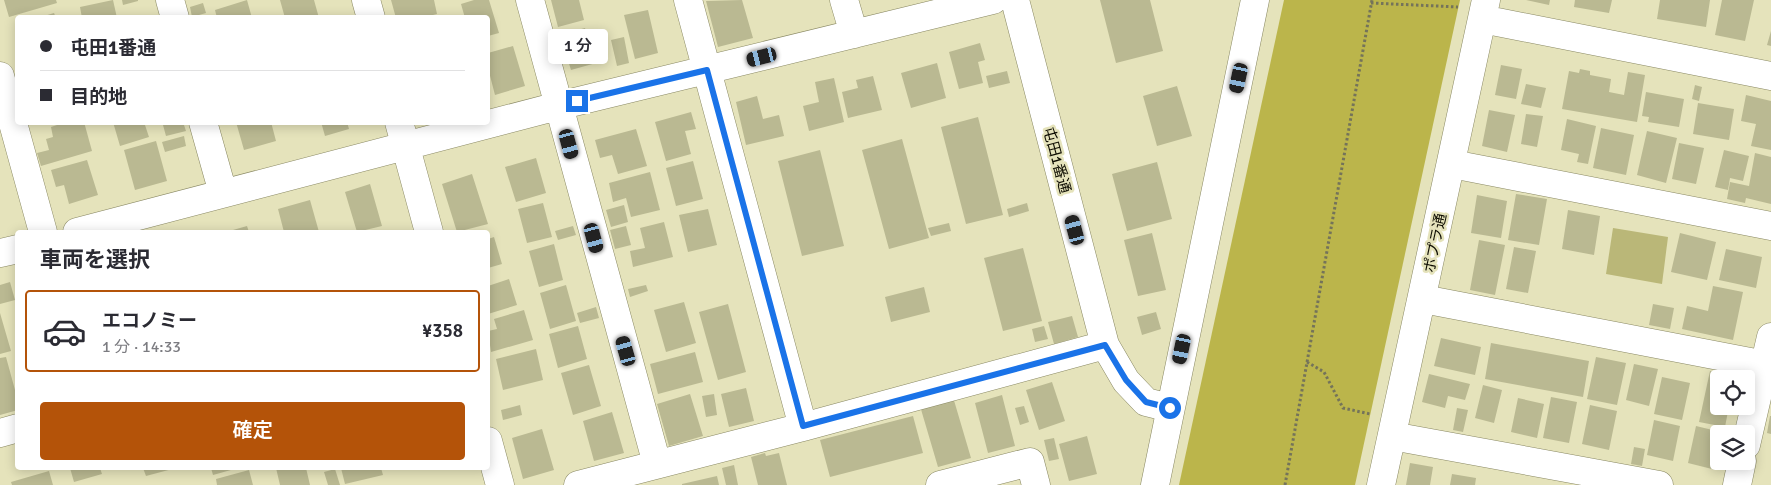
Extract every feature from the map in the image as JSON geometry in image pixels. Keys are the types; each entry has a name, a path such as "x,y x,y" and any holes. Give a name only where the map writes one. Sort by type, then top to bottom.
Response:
{"street":[{"path":"170,0 174,15"},
{"path":"366,0 369,15"},
{"path":"530,0 656,464"},
{"path":"688,0 803,426"},
{"path":"844,0 854,34"},
{"path":"490,118 558,106 993,0"},
{"name":"屯田1番通","path":"1015,0 1105,345 1126,380 1146,402 1170,408"},
{"path":"1154,485 1256,0"},
{"path":"1484,9 1771,76"},
{"name":"ポプラ通","path":"1381,485 1423,299 1484,9"},
{"path":"0,76 42,230"},
{"path":"204,125 223,193"},
{"path":"84,230 223,193 402,134 452,125"},
{"path":"402,134 428,230"},
{"path":"1452,164 1771,226"},
{"path":"0,254 15,250"},
{"path":"1423,299 1768,366"},
{"path":"1752,425 1768,366 1771,338"},
{"path":"578,485 1105,345"},
{"path":"0,433 15,429"},
{"path":"1392,436 1659,485"},
{"path":"490,450 498,485"},
{"path":"940,485 1030,462 1036,485"},
{"path":"1737,485 1740,470"}],"path":[{"path":"1285,485 1371,2 1484,9"},
{"path":"1307,362 1324,372 1343,408 1380,416 1392,436"}],"shaded area":[{"path":"1284,0 1460,0 1355,485 1179,485"},
{"path":"1613,228 1668,237 1662,284 1606,274"}],"building":[{"path":"4,0 56,0 57,3 15,15 9,17"},
{"path":"113,0 116,15 81,15 80,7"},
{"path":"122,0 138,0 138,1 123,5"},
{"path":"247,0 251,15 216,15 215,10"},
{"path":"280,0 314,0 318,15 284,15"},
{"path":"391,0 434,0 437,14 433,15 395,15"},
{"path":"474,0 489,0 499,33 490,35 490,15 464,15 461,4"},
{"path":"551,0 579,0 584,20 558,27"},
{"path":"742,0 753,38 718,47 706,1"},
{"path":"1100,0 1150,0 1163,51 1116,63"},
{"path":"1526,0 1550,0 1549,5"},
{"path":"1575,0 1612,0 1609,13 1574,7"},
{"path":"1660,0 1710,0 1706,27 1657,19"},
{"path":"1722,0 1754,0 1745,41 1715,35"},
{"path":"203,3 206,13 192,15 190,7"},
{"path":"648,10 658,53 635,59 624,15"},
{"path":"585,28 596,63 571,70 560,35"},
{"path":"1771,31 1771,46 1767,45"},
{"path":"624,37 629,63 617,66 611,40"},
{"path":"980,43 985,60 978,62 983,83 959,89 949,52"},
{"path":"513,46 525,86 495,95 490,76 490,52"},
{"path":"937,63 946,98 911,108 901,73"},
{"path":"1501,65 1522,69 1516,99 1495,95"},
{"path":"1580,69 1590,71 1590,75 1611,79 1609,92 1624,95 1628,72 1645,75 1637,122 1562,109 1569,71 1579,73"},
{"path":"1007,71 1010,83 989,88 986,76"},
{"path":"873,76 882,110 848,118 842,92 858,88 856,80"},
{"path":"834,78 844,122 809,131 803,106 819,102 815,82"},
{"path":"1526,84 1546,88 1541,108 1521,104"},
{"path":"1695,85 1702,87 1699,101 1692,99"},
{"path":"1177,86 1192,136 1157,146 1143,96"},
{"path":"1646,92 1684,99 1679,127 1648,122 1649,117 1642,116"},
{"path":"1746,95 1771,101 1771,150 1751,146 1756,124 1741,121"},
{"path":"757,96 763,119 779,115 784,136 746,145 736,102"},
{"path":"1698,103 1734,109 1729,140 1693,134"},
{"path":"1489,110 1515,115 1507,152 1482,146"},
{"path":"691,112 696,129 685,131 691,154 666,161 655,122"},
{"path":"1526,114 1543,116 1537,147 1521,144"},
{"path":"978,117 1003,215 966,224 941,127"},
{"path":"1567,119 1596,126 1588,164 1577,162 1579,154 1561,150"},
{"path":"57,125 85,125 92,151 41,166 37,153 49,150 46,139 53,137 51,127"},
{"path":"114,125 145,125 149,137 120,146"},
{"path":"163,125 184,125 186,131 166,136"},
{"path":"237,125 272,125 276,141 244,150"},
{"path":"322,125 348,125 349,129 325,136"},
{"path":"1601,128 1634,135 1626,175 1593,168"},
{"path":"636,129 647,166 618,174 612,155 600,158 595,140"},
{"path":"1647,131 1677,138 1666,183 1637,175"},
{"path":"184,136 186,146 165,152 162,142"},
{"path":"902,139 929,238 889,249 862,150"},
{"path":"156,141 167,181 135,190 124,150"},
{"path":"1679,143 1704,148 1696,184 1672,179"},
{"path":"820,150 844,246 802,256 778,161"},
{"path":"1724,150 1749,156 1743,181 1730,178 1728,190 1715,187"},
{"path":"1755,153 1771,157 1771,204 1746,198 1745,203 1727,199 1730,182 1749,186"},
{"path":"536,158 546,193 516,202 505,167"},
{"path":"87,160 98,195 69,204 64,185 56,187 51,170"},
{"path":"693,161 703,199 676,206 666,168"},
{"path":"1157,162 1172,219 1127,231 1112,174"},
{"path":"650,172 660,210 631,217 626,198 613,202 609,183"},
{"path":"472,174 488,224 465,230 456,230 442,184"},
{"path":"370,184 382,226 356,230 345,192"},
{"path":"1516,194 1547,199 1539,245 1508,240"},
{"path":"1477,195 1507,201 1501,238 1471,233"},
{"path":"310,200 318,230 283,230 278,209"},
{"path":"543,203 552,237 527,243 518,209"},
{"path":"1027,203 1029,211 1009,217 1007,209"},
{"path":"624,205 628,222 611,227 606,210"},
{"path":"708,209 717,245 688,252 679,215"},
{"path":"1568,210 1600,216 1594,255 1562,249"},
{"path":"664,222 673,257 633,267 630,251 645,248 640,228"},
{"path":"949,223 951,231 931,236 928,228"},
{"path":"247,226 248,230 233,230"},
{"path":"573,226 576,235 558,240 555,231"},
{"path":"626,226 631,245 615,249 610,230"},
{"path":"1152,233 1166,290 1138,296 1124,240"},
{"path":"1680,233 1716,242 1707,280 1671,272"},
{"path":"494,237 502,264 490,267 490,238"},
{"path":"1479,240 1505,245 1495,295 1470,290"},
{"path":"554,244 563,280 539,287 529,251"},
{"path":"1514,247 1536,251 1528,293 1506,289"},
{"path":"1023,248 1042,321 1003,331 984,258"},
{"path":"1726,249 1762,257 1756,288 1719,280"},
{"path":"509,279 517,305 490,313 490,285"},
{"path":"10,282 15,300 0,304 0,285"},
{"path":"566,285 576,321 550,329 540,293"},
{"path":"646,285 648,291 630,297 628,289"},
{"path":"1713,286 1743,292 1733,340 1682,329 1687,306 1708,311"},
{"path":"924,287 930,312 891,322 885,297"},
{"path":"684,302 696,343 666,352 654,310"},
{"path":"728,304 746,372 718,380 699,312"},
{"path":"1653,304 1674,308 1670,329 1649,325"},
{"path":"596,307 599,318 580,323 577,313"},
{"path":"524,310 533,340 491,352 490,331 497,329 494,319"},
{"path":"1156,312 1161,329 1142,335 1137,317"},
{"path":"0,313 11,351 0,354"},
{"path":"1072,316 1078,337 1054,344 1048,322"},
{"path":"578,326 587,359 558,368 549,334"},
{"path":"1044,326 1048,339 1035,342 1032,329"},
{"path":"1441,338 1481,347 1475,375 1434,366"},
{"path":"1491,343 1589,361 1583,397 1485,379"},
{"path":"536,349 543,380 503,390 496,359"},
{"path":"695,352 703,382 658,394 650,364"},
{"path":"6,357 15,390 15,411 0,415 0,358"},
{"path":"1596,357 1626,363 1617,405 1587,399"},
{"path":"1634,364 1658,369 1649,406 1626,400"},
{"path":"589,365 601,406 573,415 561,373"},
{"path":"1710,371 1710,415 1727,415 1725,425 1699,422"},
{"path":"1429,374 1470,384 1465,400 1448,396 1445,408 1422,402"},
{"path":"1662,377 1690,383 1682,420 1654,414"},
{"path":"1052,382 1065,421 1039,430 1026,390"},
{"path":"1483,385 1502,390 1494,423 1475,418"},
{"path":"746,388 754,421 729,427 721,394"},
{"path":"690,394 703,436 669,446 657,404"},
{"path":"714,394 717,415 706,417 702,396"},
{"path":"1002,395 1015,446 988,453 975,403"},
{"path":"953,397 971,458 938,467 920,406"},
{"path":"1551,397 1577,402 1569,443 1543,438"},
{"path":"1518,398 1544,404 1537,438 1511,432"},
{"path":"520,405 522,415 503,420 501,410"},
{"path":"1590,405 1617,411 1609,450 1582,444"},
{"path":"1024,406 1029,422 1020,425 1015,408"},
{"path":"1457,408 1468,410 1463,432 1453,430"},
{"path":"612,412 624,453 594,461 583,421"},
{"path":"913,416 923,453 830,477 820,440"},
{"path":"1771,416 1771,434 1767,433"},
{"path":"1654,420 1680,426 1673,461 1647,455"},
{"path":"1696,426 1710,429 1710,468 1688,463"},
{"path":"542,429 554,470 523,479 512,438"},
{"path":"1087,436 1097,474 1069,481 1059,444"},
{"path":"1054,438 1059,459 1049,461 1044,440"},
{"path":"1634,447 1645,449 1642,466 1631,464"},
{"path":"765,453 766,456 779,453 787,485 758,485 751,457"},
{"path":"1410,463 1433,467 1430,485 1406,485"},
{"path":"734,465 738,485 726,485 722,468"},
{"path":"71,470 101,470 102,474 74,482"},
{"path":"144,470 168,470 146,476"},
{"path":"212,470 231,470 213,475"},
{"path":"249,470 253,485 217,485 216,479"},
{"path":"276,470 306,470 310,485 280,485"},
{"path":"335,470 340,485 328,485 324,472"},
{"path":"342,470 382,470 383,475 345,484"},
{"path":"49,471 53,485 12,485 11,482"},
{"path":"1452,474 1476,478 1475,485 1450,485"},
{"path":"717,476 719,485 682,485 682,484"}],"route":[{"path":"577,101 707,70 803,426 1105,345 1126,380 1146,402 1170,408"}]}
